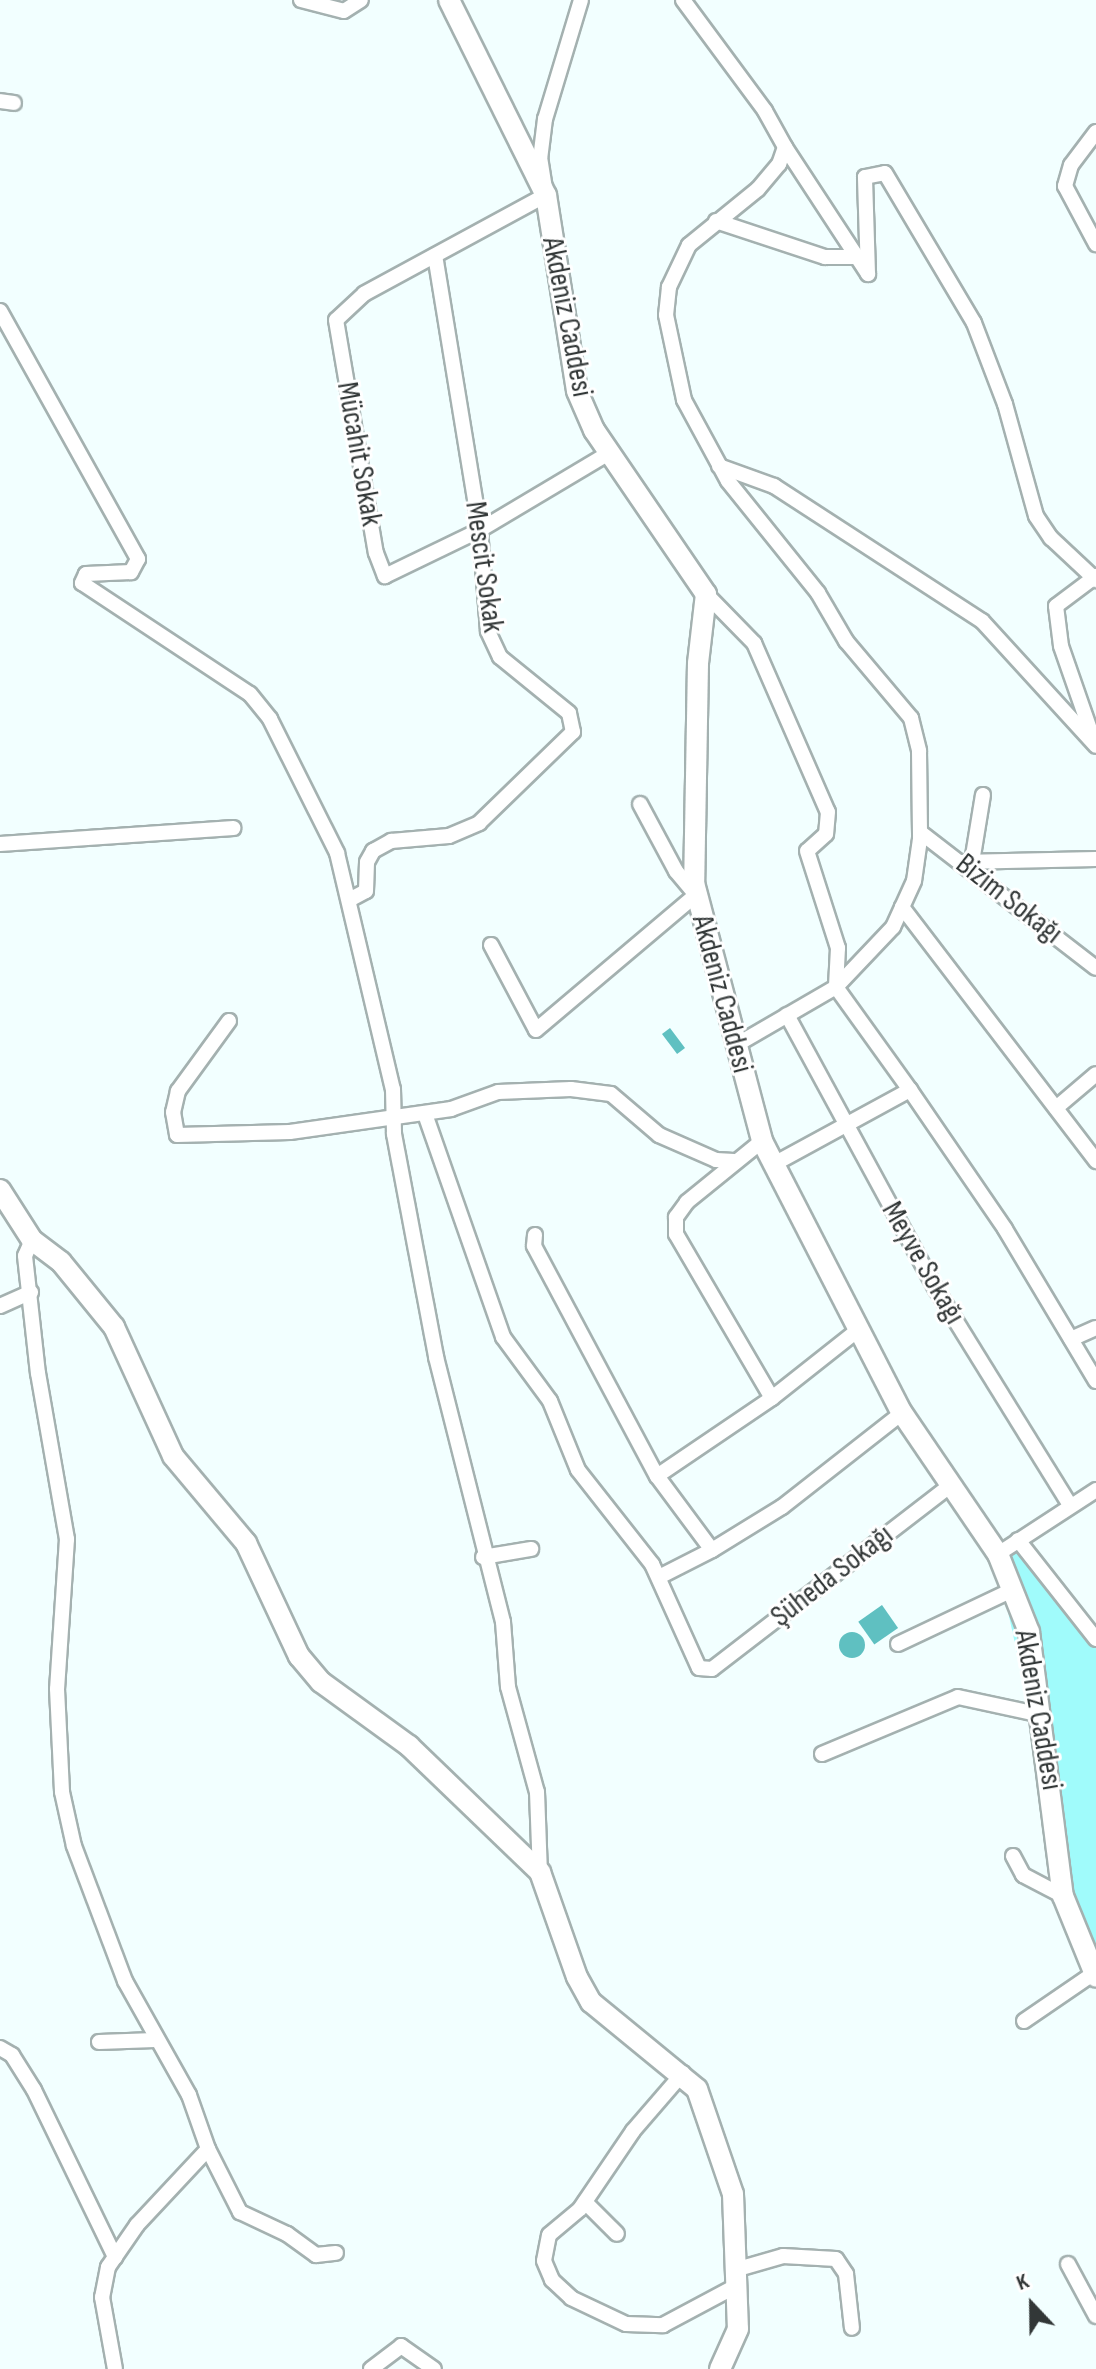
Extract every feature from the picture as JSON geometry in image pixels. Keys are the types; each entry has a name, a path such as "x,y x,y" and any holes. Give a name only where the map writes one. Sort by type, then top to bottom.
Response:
{"street":[{"path":"301,0 344,11 361,0"},
{"name":"Akdeniz Caddesi","path":"449,0 546,195 577,391 609,453 706,594 691,834 696,895 762,1141 902,1413 998,1554 1029,1632 1063,1896 1095,1975"},
{"path":"546,195 540,157 545,119 581,0"},
{"path":"683,0 765,111 868,274 865,177 885,173 974,323 1005,404 1036,516 1051,538 1095,578 1056,606 1065,661 1096,745"},
{"path":"1096,132 1071,165 1065,186 1096,244"},
{"path":"736,1045 836,987 893,927 914,881 920,832 919,751 911,718 846,641 818,593 719,466 684,400 666,315 669,287 689,245 758,189 779,164 785,147"},
{"name":"Mücahit Sokak","path":"546,195 364,294 336,320 376,553 385,576 480,530 609,453"},
{"path":"716,221 825,257 858,257"},
{"name":"Mescit Sokak","path":"349,900 366,891 367,862 373,851 399,840 449,836 479,823 573,732 569,713 500,657 485,619 480,530 435,256"},
{"path":"0,311 138,559 131,572 86,574 82,583 130,620 214,666 261,705 331,836 349,900 369,1004 393,1089 394,1118 436,1357 483,1557 503,1622 508,1687 537,1792 540,1872 577,1977 591,2002 683,2073 697,2089 733,2194 738,2329 720,2369"},
{"path":"719,466 774,486 982,621 1096,745"},
{"path":"706,594 754,643 828,812 826,834 807,851 838,948 836,987 1005,1229 1096,1381"},
{"path":"983,795 967,862 1096,859"},
{"path":"491,945 536,1030 696,895 676,871 640,804"},
{"path":"0,844 233,828"},
{"name":"Bizim Sokağı","path":"920,832 967,862 1096,968"},
{"path":"902,907 1096,1161"},
{"name":"Meyve Sokağı","path":"787,1015 936,1289 1070,1505"},
{"path":"229,1021 178,1091 173,1112 177,1135 232,1137 425,1114 498,1092 571,1089 611,1094 659,1135 716,1160 734,1161"},
{"path":"1056,1108 1096,1074"},
{"path":"774,1164 910,1090"},
{"path":"425,1114 503,1337 550,1401 578,1470 659,1577 712,1550 782,1507 902,1413"},
{"path":"762,1141 687,1202 676,1217 676,1234 772,1398"},
{"path":"0,1190 32,1240 61,1262 114,1327 173,1456 246,1543 299,1656 313,1673 409,1746 540,1872"},
{"path":"535,1235 534,1246 657,1476 712,1550"},
{"path":"32,1240 25,1256 42,1403 67,1539 57,1689 62,1792 74,1846 107,1936 155,2040 189,2095 208,2149 240,2212 287,2234 316,2255 336,2253"},
{"path":"0,1306 31,1292"},
{"path":"1071,1339 1096,1328"},
{"path":"657,1476 772,1398 858,1330"},
{"name":"Şüheda Sokağı","path":"659,1577 696,1665 712,1669 952,1484"},
{"path":"998,1554 1096,1490"},
{"path":"1018,1540 1096,1639"},
{"path":"483,1557 531,1549"},
{"path":"898,1644 1012,1590"},
{"path":"822,1754 958,1697 1041,1715"},
{"path":"1013,1856 1023,1875 1063,1896"},
{"path":"1024,2021 1095,1975"},
{"path":"99,2042 155,2040"},
{"path":"0,2048 12,2055 34,2090 115,2257"},
{"path":"683,2073 633,2131 585,2202 549,2235 544,2261 552,2280 597,2314 626,2324 663,2325 738,2277 783,2256 836,2259 846,2274 852,2328"},
{"path":"115,2369 102,2297 115,2257 137,2225 208,2149"},
{"path":"585,2202 617,2234"},
{"path":"1068,2264 1096,2316"},
{"path":"371,2369 401,2346 434,2369"}],"shaded area":[{"path":"670,1028 685,1048 677,1054 662,1034"},
{"path":"1018,1545 1096,1640 1096,1980 1077,1931 1001,1579"},
{"path":"882,1605 898,1628 874,1645 858,1622"},
{"path":"852,1632 861,1636 865,1645 861,1654 852,1658 843,1654 839,1645 843,1636"}]}
